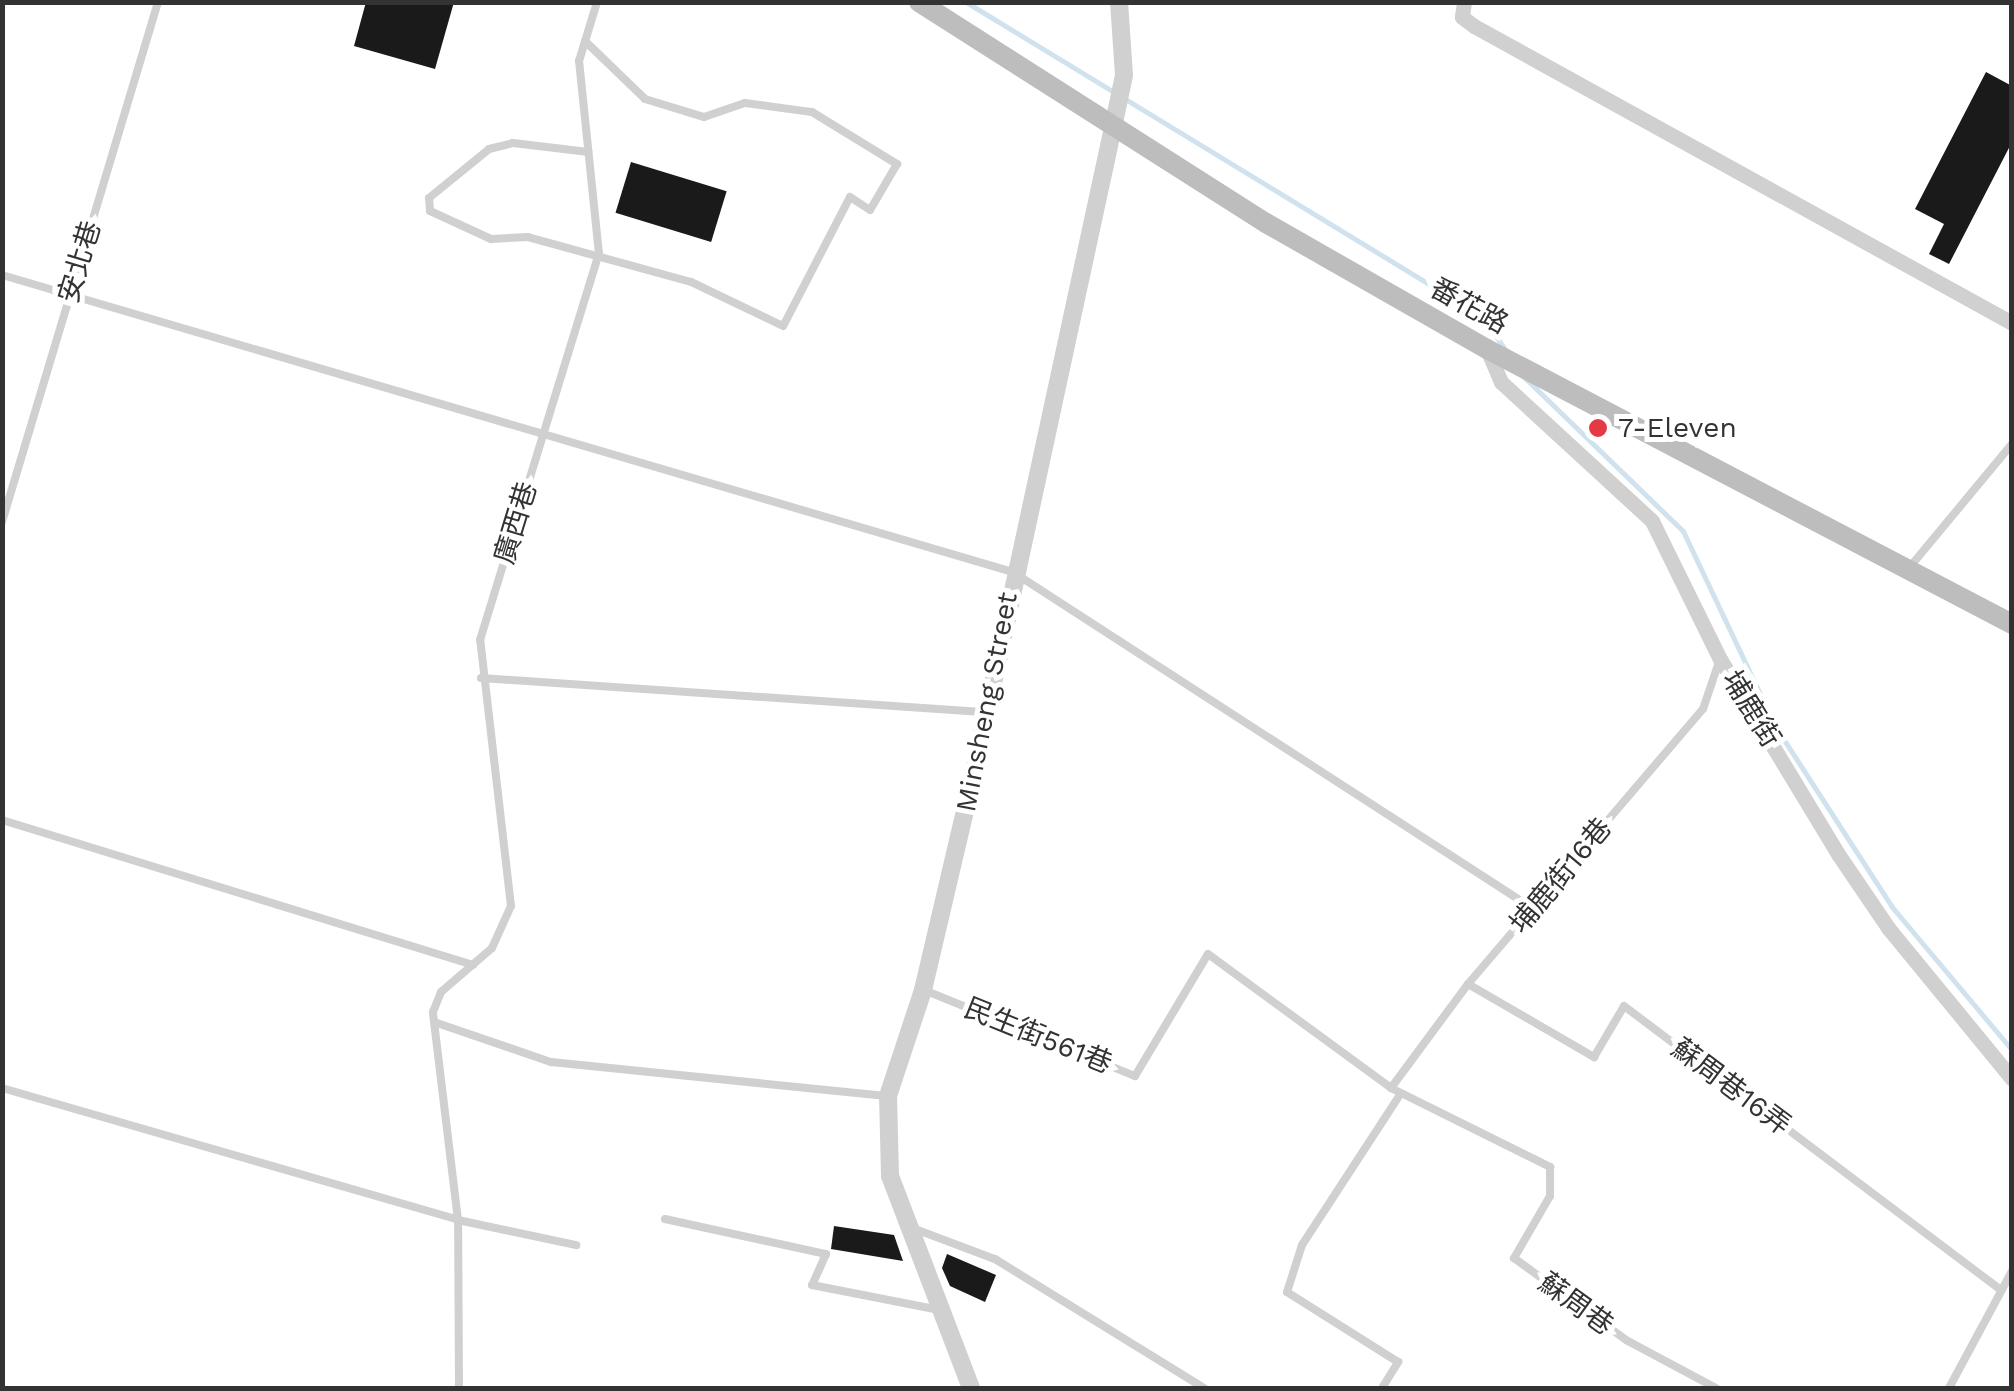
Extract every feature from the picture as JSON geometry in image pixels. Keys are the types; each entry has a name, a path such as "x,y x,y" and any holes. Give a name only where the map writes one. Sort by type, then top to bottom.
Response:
{"main road":[{"name":"番花路","path":"919,2 1266,223 1487,348 2012,624"}],"street":[{"name":"Minsheng Street","path":"971,1388 890,1176 888,1096 922,990 1124,76 1119,2"},
{"path":"1464,2 1462,17 1474,26 2012,323"},
{"name":"埔鹿街","path":"1487,348 1501,382 1652,521 1720,659 1889,929 2012,1080"}],"lane":[{"name":"安北巷","path":"2,522 158,2"},
{"name":"廣西巷","path":"434,1022 441,992 507,928 511,906 480,640 599,254 579,61 597,2"},
{"path":"585,41 646,98 704,117 745,102 812,112 897,164 870,210 850,197 783,326 690,282 599,254 528,238 491,239 430,210 429,198 488,149 513,144 588,152"},
{"path":"2,275 543,438 1013,572 1536,910"},
{"path":"1908,568 2012,444"},
{"name":"埔鹿街16巷","path":"1390,1088 1468,984 1536,910 1703,709 1720,659"},
{"path":"482,678 982,712"},
{"path":"2,820 473,965"},
{"name":"民生街561巷","path":"922,990 1135,1076 1208,954 1401,1093"},
{"name":"蘇周巷16弄","path":"1468,984 1594,1057 1624,1006 2001,1290"},
{"path":"459,1388 458,1220 434,1022 551,1062 888,1096"},
{"path":"2,1088 458,1220 576,1245"},
{"path":"1382,1388 1398,1362 1286,1292 1302,1246 1401,1093"},
{"name":"蘇周巷","path":"1401,1093 1550,1167 1550,1196 1514,1258 1626,1340 1716,1388"},
{"path":"665,1220 826,1254 812,1285 940,1310"},
{"path":"912,1228 995,1260 1204,1388"},
{"path":"1949,1388 2012,1271"}],"building":[{"path":"366,2 454,2 435,69 354,46"},
{"path":"1986,72 2012,86 2012,142 1949,264 1929,254 1944,224 1915,209"},
{"path":"631,162 727,191 711,242 616,213"},
{"path":"834,1226 894,1235 903,1261 831,1249"},
{"path":"947,1254 996,1275 985,1302 950,1286 942,1268"}],"waterway":[{"path":"966,2 1483,317 1506,351"},
{"path":"1524,377 1683,531 1775,726 1892,907 2012,1050"}],"place":[{"name":"7-Eleven","path":"1598,428"}]}
